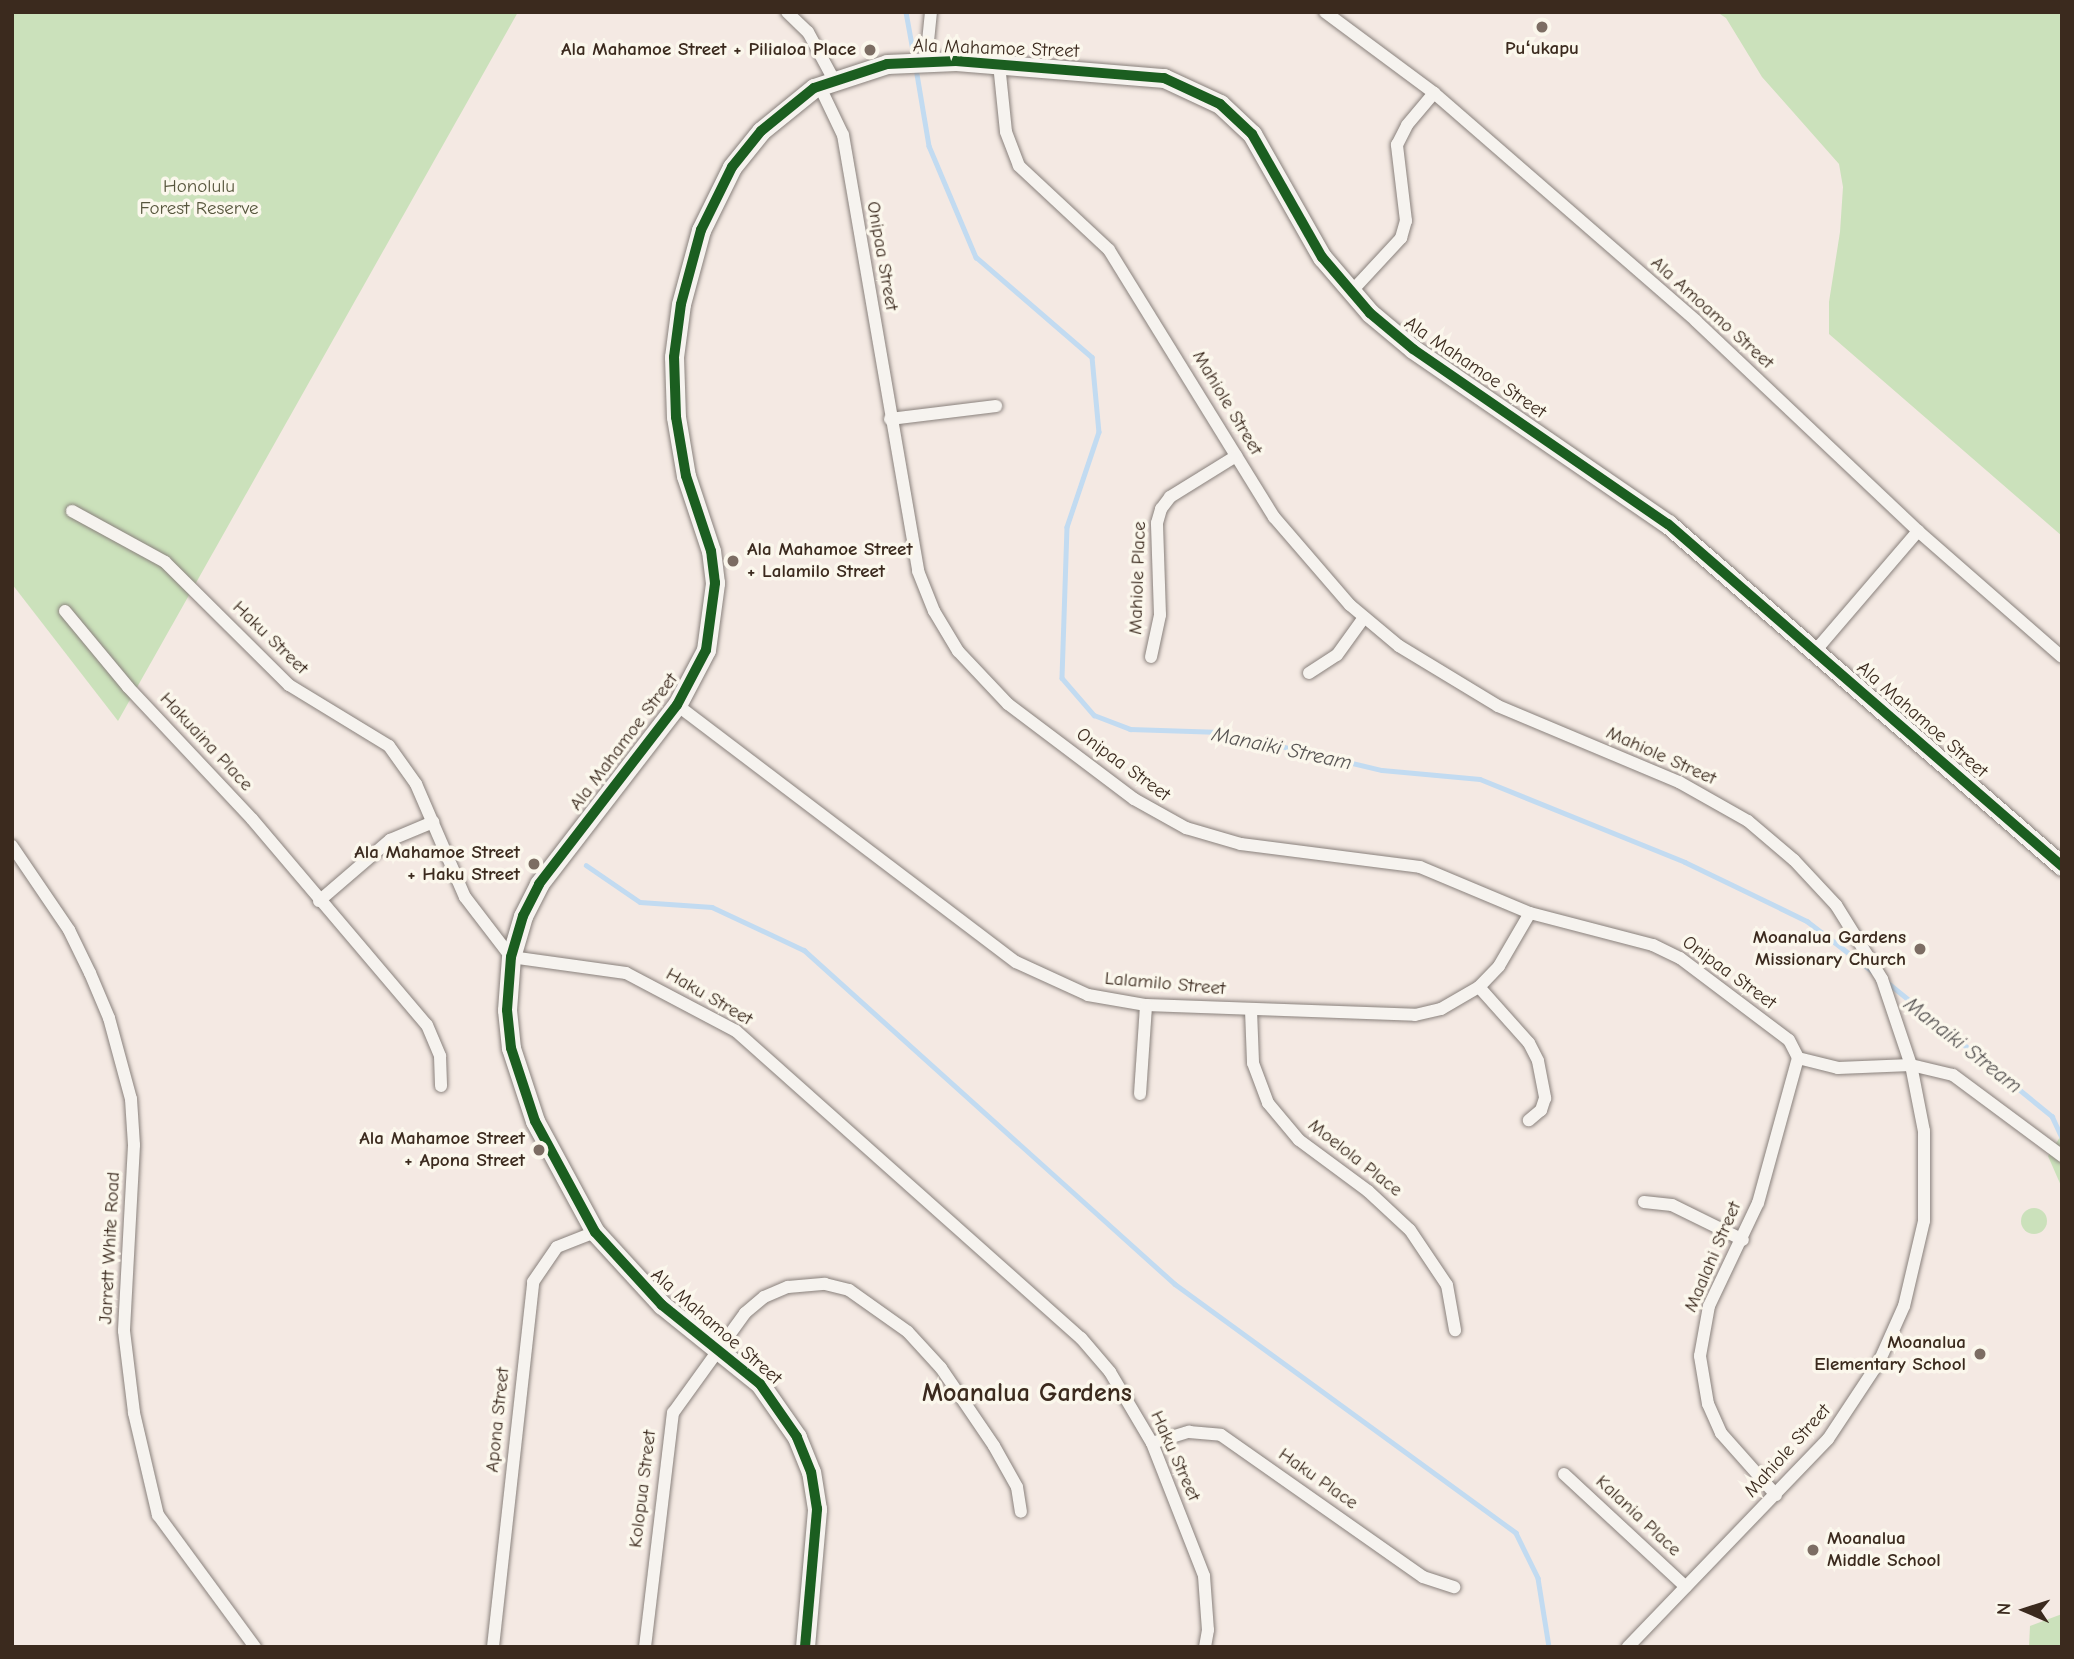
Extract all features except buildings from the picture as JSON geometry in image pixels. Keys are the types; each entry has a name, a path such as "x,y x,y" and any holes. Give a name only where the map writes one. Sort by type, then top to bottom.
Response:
{"street":[{"name":"Onipaa Street","path":"787,12 808,32 827,82 842,135 913,550 925,592 958,651 1008,704 1134,799 1186,828 1241,844 1407,863 1530,913 1667,951 1789,1040 1798,1058"},
{"path":"918,62 931,12"},
{"name":"Ala Amoamo Street","path":"1325,12 1381,49 1434,93 1696,321 1919,531 2062,657"},
{"name":"Ala Mahamoe Street","path":"806,1647 817,1531 811,1472 781,1409 760,1384 644,1289 595,1232 553,1160 525,1095 508,1029 511,957 523,916 551,866 677,705 706,650 715,598 711,551 686,476 676,417 674,357 681,303 701,230 733,167 777,115 827,82 887,64 999,64 1164,78 1194,88 1220,104 1252,134 1310,238 1351,292 1413,349 1668,524 1816,649 2062,866"},
{"name":"Mahiole Street","path":"999,64 1006,132 1019,166 1109,250 1291,540 1363,619 1498,706 1679,782 1771,840 1821,888 1854,929 1882,979 1911,1065 1924,1131 1926,1194 1920,1248 1907,1296 1880,1362 1847,1415 1776,1495 1628,1647"},
{"path":"1351,292 1401,238 1405,212 1397,145 1407,125 1434,93"},
{"path":"890,419 996,406"},
{"name":"Mahiole Place","path":"1151,657 1160,615 1157,523 1161,509 1170,498 1236,456"},
{"name":"Haku Street","path":"72,511 165,562 289,685 389,747 415,784 465,897 511,957 626,973 736,1031 1081,1338 1110,1371 1152,1443 1204,1576 1208,1630 1205,1647"},
{"path":"1816,649 1919,531"},
{"name":"Hakuaina Place","path":"65,611 427,1026 440,1056 441,1086"},
{"path":"1309,673 1331,661 1363,619"},
{"name":"Lalamilo Street","path":"677,705 1016,962 1088,995 1146,1005 1415,1015 1448,1006 1479,987 1499,966 1530,913"},
{"path":"319,901 390,840 433,822"},
{"name":"Jarrett White Road","path":"12,846 43,888 90,973 108,1018 131,1099 134,1145 124,1331 134,1413 158,1515 255,1647"},
{"path":"1479,987 1529,1043 1538,1061 1545,1098 1541,1110 1529,1120"},
{"path":"1140,1094 1146,1005"},
{"name":"Moelola Place","path":"1251,1010 1253,1063 1268,1103 1299,1140 1368,1191 1410,1230 1447,1285 1455,1330"},
{"path":"1798,1058 1853,1070 1911,1065 1953,1075 2062,1156"},
{"name":"Maalahi Street","path":"1776,1495 1721,1433 1707,1404 1701,1372 1701,1339 1709,1306 1743,1240 1798,1058"},
{"path":"1644,1202 1672,1205 1743,1240"},
{"name":"Apona Street","path":"494,1647 533,1282 557,1247 595,1232"},
{"name":"Kolopua Street","path":"645,1647 669,1428 679,1399 745,1313 776,1291 825,1284 860,1296 908,1332 941,1368 1013,1478 1021,1513"},
{"name":"Haku Place","path":"1152,1443 1189,1432 1221,1435 1423,1577 1454,1587"},
{"name":"Kalania Place","path":"1564,1474 1686,1587"}],"green space":[{"name":"Honolulu Forest Reserve","path":"12,12 518,12 118,721 12,584"},
{"path":"1717,12 2062,12 2062,536 1829,334 1829,302 1840,232 1843,187 1839,164 1762,77 1726,18"},
{"path":"2062,1134 2062,1188 2048,1156"},
{"path":"2034,1208 2043,1212 2047,1221 2043,1230 2034,1234 2025,1230 2021,1221 2025,1212"},
{"path":"2062,1614 2062,1647 2029,1647 2030,1626"}],"waterway":[{"name":"Manaiki Stream","path":"906,12 914,56"},
{"name":"Manaiki Stream","path":"916,68 929,146 976,257 1092,357 1099,432 1067,527 1062,678 1094,715 1130,729 1221,732 1382,770 1480,779 1685,862 1807,921 1872,971"},
{"path":"586,865 640,902 712,907 804,950 1175,1284 1516,1533 1538,1578 1549,1647"},
{"name":"Manaiki Stream","path":"1887,982 2052,1116 2062,1137"}],"cycle path":[{"path":"805,1647 817,1509 811,1472 797,1437 760,1384 662,1305 595,1232 535,1121 511,1048 507,1010 511,957 523,916 539,884 677,705 706,650 715,583 711,551 686,476 676,417 674,357 681,304 701,230 732,167 761,131 814,88 887,64 956,61 1164,78 1220,104 1252,134 1322,257 1370,313 1413,349 1668,524 2062,866"}],"place":[{"name":"Puʻukapu","path":"1542,27"},
{"name":"Ala Mahamoe Street + Pilialoa Place","path":"870,50"},
{"name":"Ala Mahamoe Street + Lalamilo Street","path":"733,561"},
{"name":"Ala Mahamoe Street + Haku Street","path":"534,864"},
{"name":"Moanalua Gardens Missionary Church","path":"1920,949"},
{"name":"Ala Mahamoe Street + Apona Street","path":"539,1150"},
{"name":"Moanalua Elementary School","path":"1980,1354"},
{"name":"Moanalua Middle School","path":"1813,1550"}],"district":[{"name":"Moanalua Gardens","path":"1027,1394"}]}
